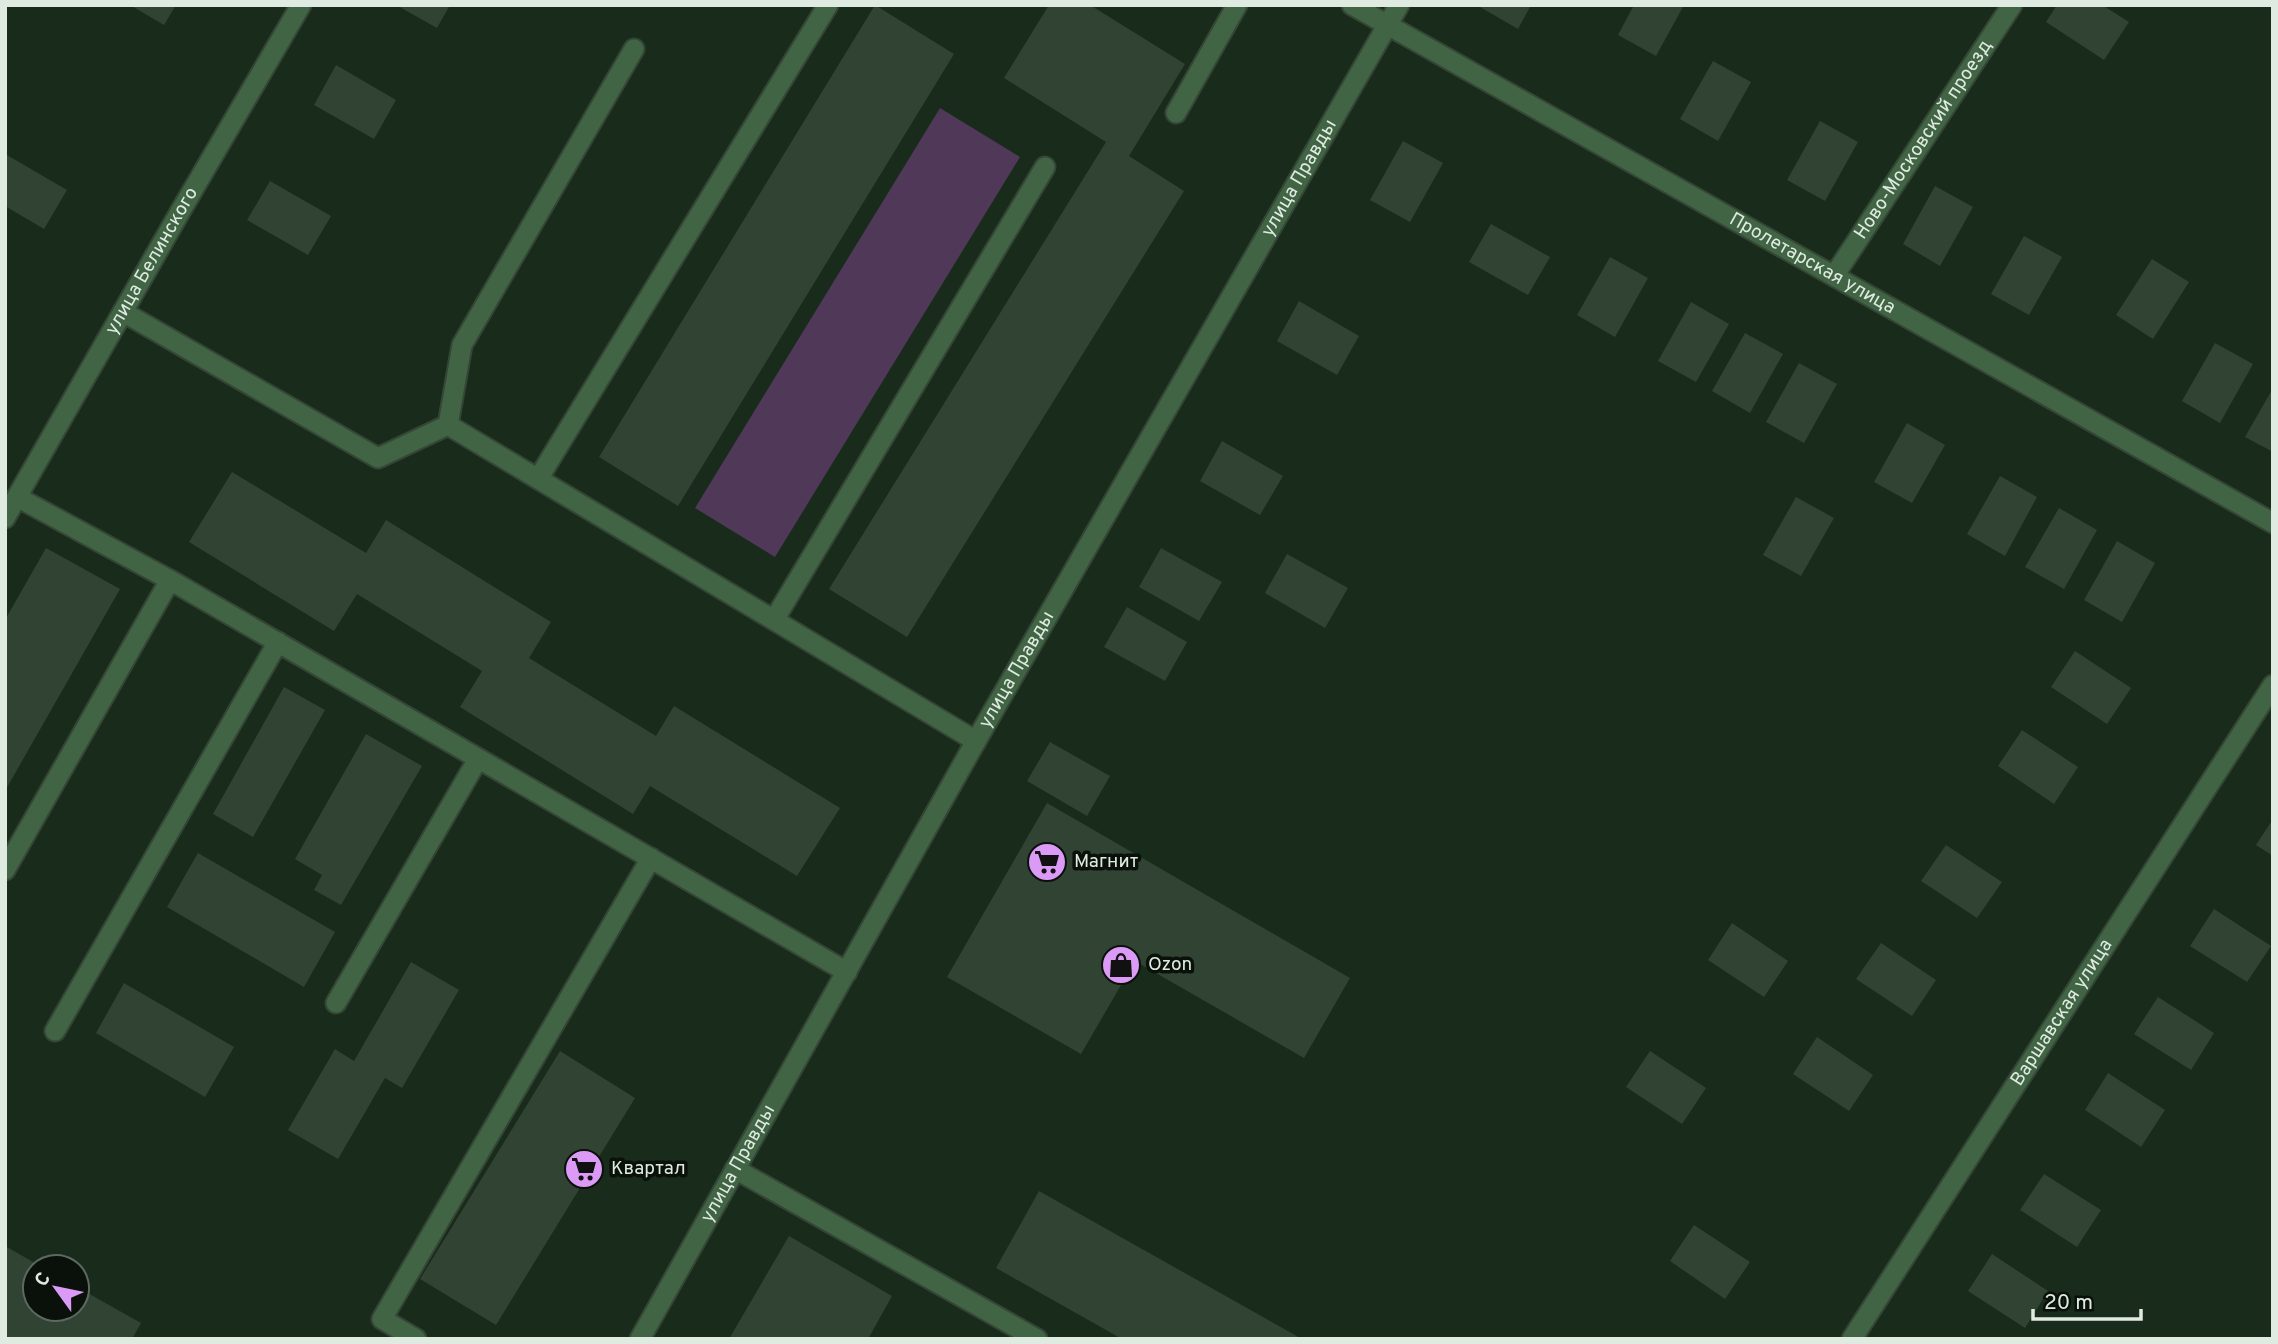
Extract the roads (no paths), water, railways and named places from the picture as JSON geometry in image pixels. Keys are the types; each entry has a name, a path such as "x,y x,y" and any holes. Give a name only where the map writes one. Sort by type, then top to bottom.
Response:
{"street":[{"name":"улица Белинского","path":"5,518 301,5"},
{"path":"538,479 828,5"},
{"path":"1176,113 1237,5"},
{"name":"Пролетарская улица","path":"1352,5 2273,523"},
{"name":"улица Правды","path":"640,1339 976,741 1399,5"},
{"name":"Ново-Московский проезд","path":"1834,276 2012,5"},
{"path":"448,425 462,345 634,49"},
{"path":"774,620 1045,167"},
{"path":"123,312 378,458 448,425"},
{"path":"448,425 976,741"},
{"path":"17,497 170,580 846,972"},
{"path":"5,870 170,580"},
{"path":"55,1031 278,642"},
{"name":"Варшавская улица","path":"1852,1339 2273,685"},
{"path":"335,1003 478,759"},
{"path":"416,1339 382,1319 651,859"},
{"path":"735,1169 1037,1339"}],"place":[{"name":"Магнит","path":"1047,862"},
{"name":"Ozon","path":"1121,965"},
{"name":"Квартал","path":"584,1169"}]}
